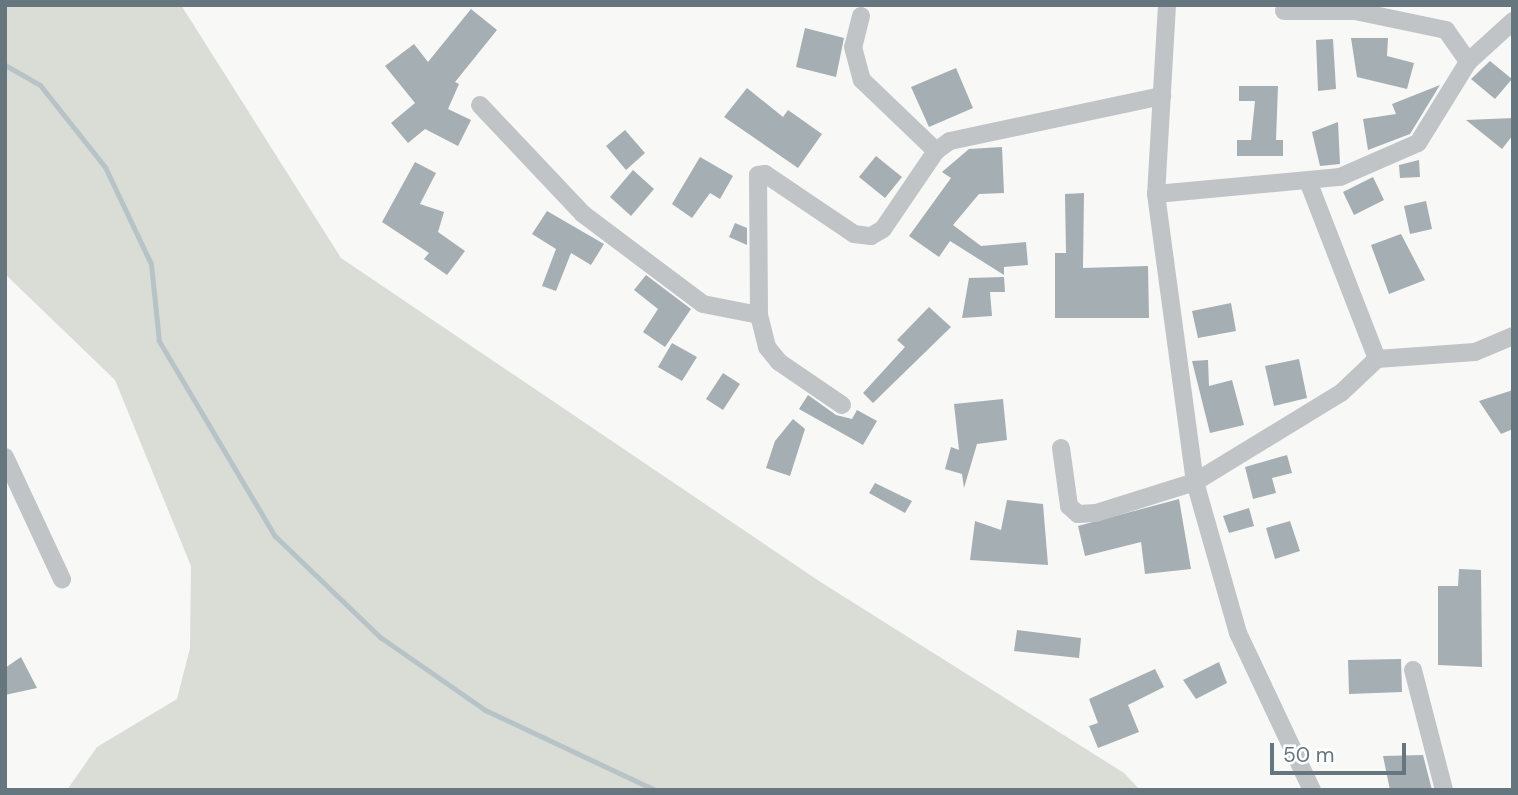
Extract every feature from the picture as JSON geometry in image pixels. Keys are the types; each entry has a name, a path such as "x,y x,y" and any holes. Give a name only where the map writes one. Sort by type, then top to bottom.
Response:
{"street":[{"path":"1167,5 1156,194 1195,482 1238,633 1312,790"},
{"path":"1284,11 1354,8 1446,30 1468,62"},
{"path":"861,16 853,47 862,80 936,151"},
{"path":"1156,194 1340,177 1419,143 1468,62 1513,21"},
{"path":"842,405 779,362 767,347 759,315 758,175 765,174 854,234 871,236 883,229 936,151 971,132 1162,96"},
{"path":"480,105 583,214 703,304 759,315"},
{"path":"1308,181 1377,359"},
{"path":"1061,447 1069,506 1078,514 1195,482 1341,393 1377,359 1475,352 1513,336"},
{"path":"5,457 62,579"},
{"path":"1413,670 1444,790"}],"shaded area":[{"path":"5,5 181,5 341,258 819,581 1124,773 1140,790 67,790 97,747 177,699 190,648 191,566 115,380 5,274"}],"building":[{"path":"471,9 497,30 455,82 459,84 448,109 471,120 458,146 425,129 408,143 391,123 415,103 385,66 414,44 428,62"},
{"path":"805,28 844,38 836,77 796,67"},
{"path":"1351,38 1388,38 1387,56 1414,63 1407,89 1357,77"},
{"path":"1333,39 1336,89 1318,91 1316,40"},
{"path":"1490,61 1512,79 1495,99 1471,79"},
{"path":"956,68 973,108 929,127 911,87"},
{"path":"1440,85 1410,134 1368,150 1363,119 1396,114 1392,104"},
{"path":"1239,86 1278,86 1276,140 1283,140 1283,156 1237,156 1237,140 1251,140 1255,101 1239,101"},
{"path":"747,88 783,117 788,110 822,134 798,168 724,117"},
{"path":"1513,118 1513,135 1502,149 1466,120"},
{"path":"1338,122 1340,164 1320,166 1312,132"},
{"path":"625,130 645,153 626,170 606,146"},
{"path":"1002,147 1004,193 979,194 953,225 981,246 1026,242 1028,265 1004,267 1004,275 950,241 939,257 909,236 951,178 942,172 969,149"},
{"path":"876,156 902,177 885,198 859,177"},
{"path":"700,157 733,176 720,199 710,193 692,218 672,204"},
{"path":"1419,160 1420,177 1400,178 1399,165"},
{"path":"415,162 436,173 420,204 444,212 438,232 465,251 447,275 424,259 429,253 382,222"},
{"path":"633,170 654,189 631,216 610,197"},
{"path":"1373,177 1384,200 1354,215 1343,192"},
{"path":"1084,193 1083,268 1148,266 1149,318 1055,318 1055,253 1066,253 1065,194"},
{"path":"1426,201 1432,229 1410,234 1404,206"},
{"path":"547,211 604,244 591,265 571,253 556,291 542,286 556,249 532,234"},
{"path":"735,223 747,228 747,245 729,237"},
{"path":"1401,234 1425,280 1389,294 1371,245"},
{"path":"646,275 691,309 665,347 643,332 658,309 634,290"},
{"path":"1004,277 1005,292 990,292 992,316 962,318 969,278"},
{"path":"1231,303 1236,331 1198,338 1192,311"},
{"path":"929,307 951,327 873,403 863,393 905,347 897,340"},
{"path":"672,343 697,357 682,381 658,367"},
{"path":"1299,359 1307,398 1274,406 1265,366"},
{"path":"1208,360 1209,386 1232,380 1244,425 1210,433 1192,361"},
{"path":"723,373 740,384 723,410 706,399"},
{"path":"1513,390 1513,429 1501,434 1479,401"},
{"path":"808,395 836,415 852,419 857,410 877,421 863,445 799,409"},
{"path":"1003,399 1007,440 977,444 964,488 962,474 945,469 951,447 959,450 954,404"},
{"path":"793,419 805,429 790,476 766,468 775,441"},
{"path":"1287,455 1292,473 1272,478 1276,493 1253,499 1245,467"},
{"path":"875,483 912,501 905,513 869,493"},
{"path":"1179,499 1191,569 1145,574 1141,542 1085,556 1078,526"},
{"path":"1007,500 1043,504 1048,565 970,560 975,521 1001,530"},
{"path":"1249,508 1254,526 1229,533 1223,516"},
{"path":"1290,521 1300,551 1275,559 1266,528"},
{"path":"1459,569 1481,570 1482,667 1438,665 1438,586 1458,586"},
{"path":"1017,630 1081,638 1079,658 1014,651"},
{"path":"21,657 37,688 5,695 5,668"},
{"path":"1401,659 1402,692 1349,694 1348,660"},
{"path":"1219,662 1227,683 1196,699 1183,680"},
{"path":"1155,669 1164,687 1128,705 1139,732 1098,748 1089,726 1098,723 1089,699"},
{"path":"1423,755 1432,790 1390,790 1383,756"}],"waterway":[{"path":"5,65 40,85 105,167 151,264 159,341 275,536 380,637 485,710 655,790"}]}
